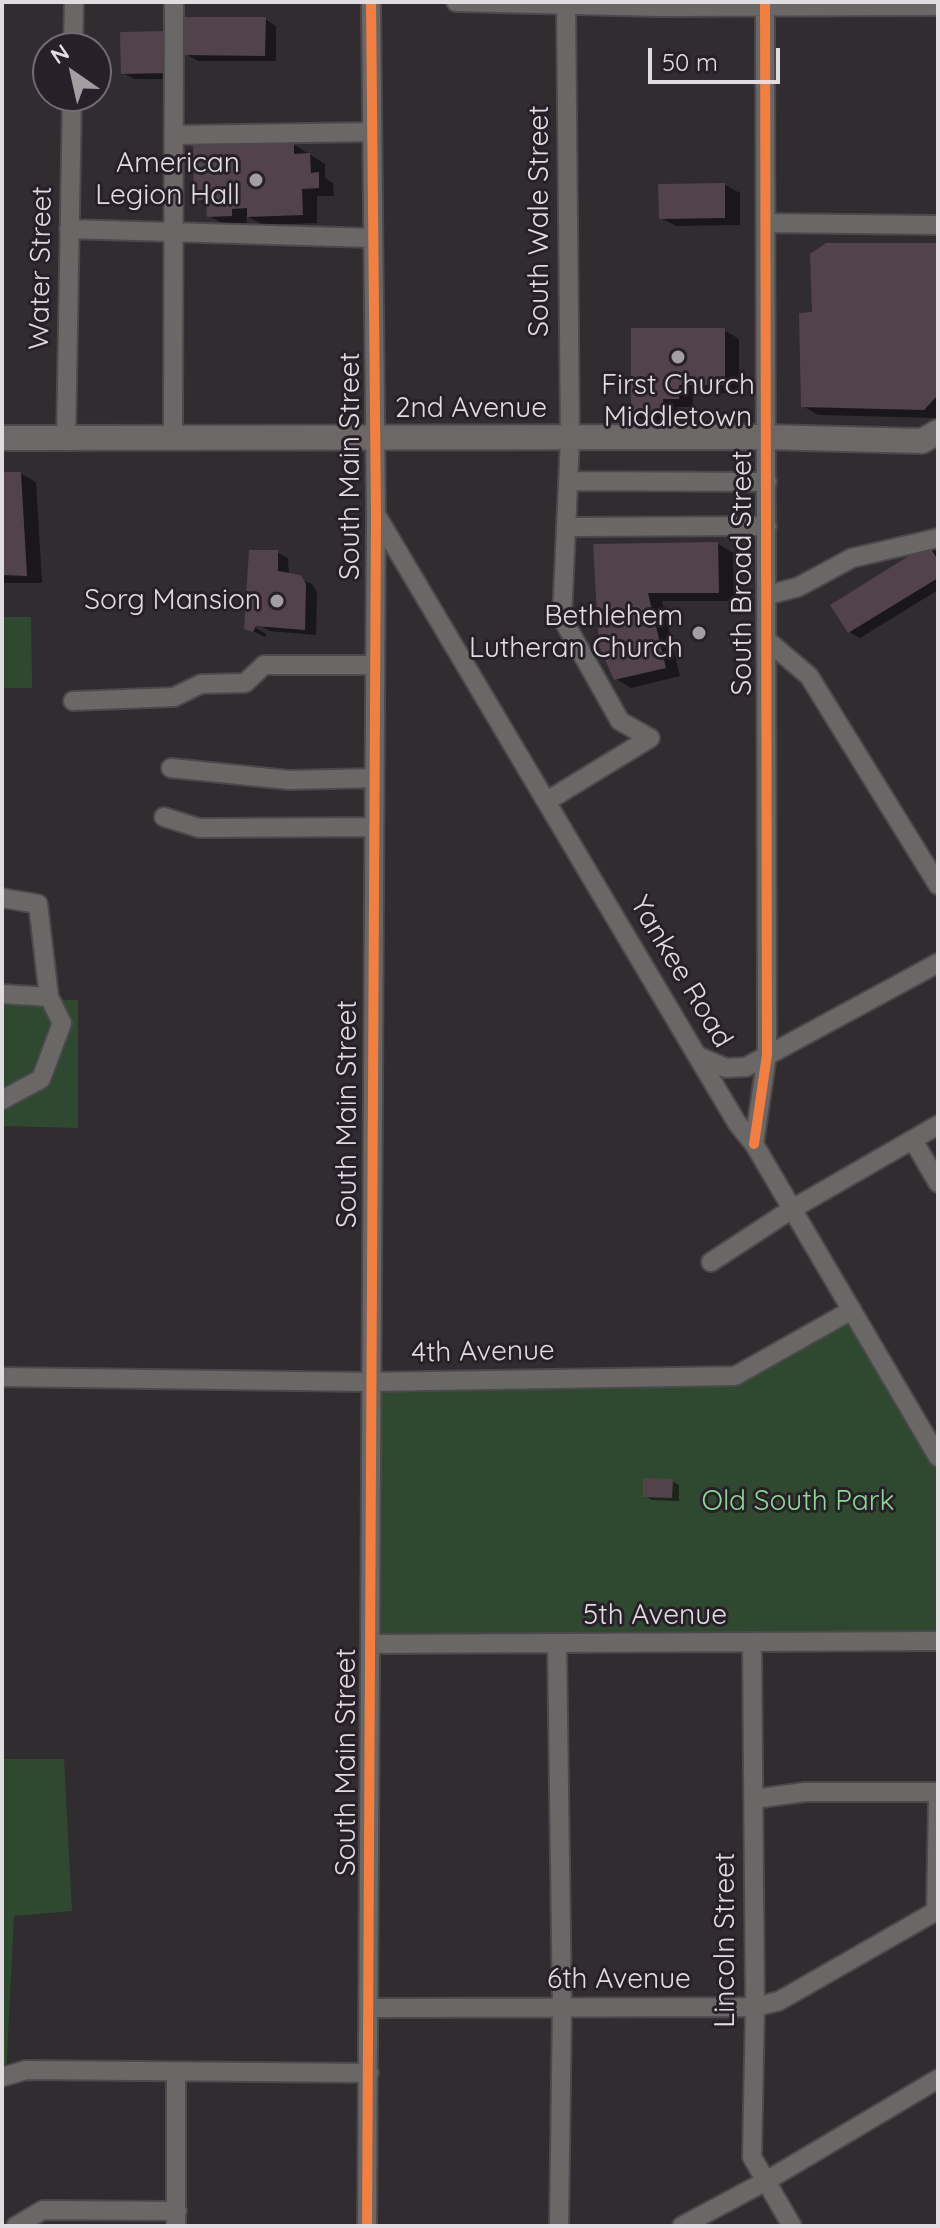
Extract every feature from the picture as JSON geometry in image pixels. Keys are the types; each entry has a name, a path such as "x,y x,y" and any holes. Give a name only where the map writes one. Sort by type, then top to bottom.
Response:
{"main road":[{"name":"2nd Avenue","path":"2,438 66,441 766,437 922,441 938,432"}],"street":[{"path":"73,32 74,2"},
{"path":"173,440 174,2"},
{"name":"South Main Street","path":"367,2226 372,1644 369,1382 376,516 371,2"},
{"path":"456,2 938,6"},
{"name":"South Wale Street","path":"547,801 650,738 620,721 562,618 570,439 566,4"},
{"name":"South Broad Street","path":"754,1144 767,1055 769,642 765,5"},
{"name":"Water Street","path":"66,441 72,112"},
{"path":"174,135 372,132"},
{"path":"766,223 938,225"},
{"path":"69,229 373,238"},
{"path":"568,481 767,482"},
{"name":"Yankee Road","path":"376,516 737,1123 754,1144 938,1457"},
{"path":"566,527 767,526"},
{"path":"768,595 798,587 852,558 938,538"},
{"path":"769,642 809,676 938,885"},
{"path":"73,701 174,697 201,684 245,683 264,665 375,665"},
{"path":"171,768 289,780 374,778"},
{"path":"164,817 199,828 374,827"},
{"path":"2,898 38,904 49,997 62,1023 41,1079 2,1100"},
{"path":"700,1057 726,1068 746,1067 938,963"},
{"path":"2,994 49,997"},
{"path":"711,1262 792,1209 938,1125"},
{"path":"913,1140 938,1183"},
{"name":"4th Avenue","path":"2,1377 369,1382 735,1376 852,1310"},
{"name":"5th Avenue","path":"372,1644 938,1641"},
{"name":"Lincoln Street","path":"752,1643 755,2007 752,2157 792,2226"},
{"path":"557,1644 562,2008 559,2226"},
{"path":"754,1799 805,1792 938,1792"},
{"path":"937,1911 938,1801"},
{"name":"6th Avenue","path":"370,2008 755,2007 779,2001 937,1911"},
{"path":"2,2077 26,2070 369,2073"},
{"path":"16,2226 43,2210 176,2218 176,2072"},
{"path":"682,2226 766,2181 938,2079"}],"green space":[{"path":"2,617 31,617 32,688 2,688"},
{"path":"2,999 78,1000 78,1128 2,1126"},
{"name":"Old South Park","path":"852,1310 938,1457 938,1641 372,1644 369,1382 735,1376"},
{"path":"2,1759 64,1759 72,1911 14,1916 6,2075 2,2077"}],"building":[{"path":"185,17 266,17 265,56 184,55"},
{"path":"167,31 168,73 121,74 120,32"},
{"name":"American Legion Hall","path":"294,142 294,154 310,153 311,173 319,172 319,188 302,189 303,215 247,217 247,208 232,209 232,216 207,217 206,200 194,201 193,145"},
{"path":"725,183 725,218 659,219 658,184"},
{"path":"826,243 938,243 938,395 924,410 801,407 799,313 812,312 810,254"},
{"name":"First Church Middletown","path":"631,328 725,328 725,385 679,385 679,399 663,399 663,415 631,415"},
{"path":"2,472 21,472 27,576 2,575"},
{"path":"718,542 719,593 648,593 666,668 614,680 599,646 593,544"},
{"path":"928,544 938,560 938,578 848,633 830,605"},
{"name":"Sorg Mansion","path":"249,550 278,550 278,571 301,575 306,584 305,630 256,626 253,632 244,629"},
{"path":"643,1478 673,1479 672,1498 643,1497"}],"cycle path":[{"path":"367,2226 376,516 371,2"},
{"path":"754,1144 767,1055 765,2"}],"place":[{"name":"American Legion Hall","path":"256,180"},
{"name":"First Church Middletown","path":"678,357"},
{"name":"Sorg Mansion","path":"277,601"},
{"name":"Bethlehem Lutheran Church","path":"699,633"}]}
